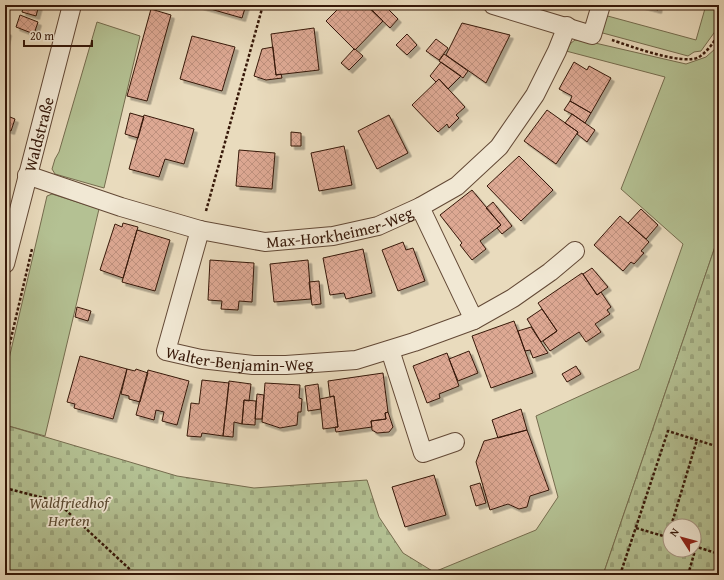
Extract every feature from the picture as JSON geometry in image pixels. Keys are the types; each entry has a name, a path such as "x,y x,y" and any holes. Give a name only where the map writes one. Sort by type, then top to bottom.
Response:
{"street":[{"name":"Waldstraße","path":"5,264 72,5"},
{"path":"493,5 567,26 592,35 601,5"},
{"name":"Max-Horkheimer-Weg","path":"27,175 121,207 200,230 265,242 333,236 378,226 420,207 457,186 499,147 535,95 557,51 567,26"},
{"path":"420,207 474,320"},
{"name":"Walter-Benjamin-Weg","path":"200,230 166,351 201,359 253,365 286,365 356,360 414,342 474,320 513,298 550,272 575,251"},
{"path":"390,350 423,453 455,442"}],"path":[{"path":"200,230 263,5"},
{"path":"592,35 662,56 683,60 698,58 711,47 719,34"},
{"path":"620,575 668,431 719,447"},
{"path":"673,518 697,440"},
{"path":"5,488 56,500 136,575"},
{"path":"636,528 662,536"},
{"path":"702,549 719,554"},
{"path":"688,575 692,558"}],"green space":[{"path":"706,5 719,5 719,26 701,51 694,52 688,56 599,32 604,15 696,40"},
{"path":"97,22 140,36 104,188 55,174 52,169 59,152"},
{"path":"575,40 595,43 686,64 706,57 716,48 719,43 719,235 603,575 446,575 434,572 536,530 558,497 536,416 639,369 683,244 621,189 665,77 566,51"},
{"path":"52,194 99,209 45,436 5,425 5,376 47,196"},
{"path":"719,235 719,575 603,575"},
{"name":"Waldfriedhof Herten","path":"5,425 177,476 254,488 367,480 379,517 403,553 434,572 446,575 5,575"}],"building":[{"path":"24,5 39,5 36,16 22,12"},
{"path":"200,5 246,5 242,18"},
{"path":"342,5 367,5 383,21 355,50 326,21"},
{"path":"384,5 398,19 390,28 367,6"},
{"path":"639,5 659,5 658,10"},
{"path":"151,9 171,15 147,101 127,96"},
{"path":"20,15 38,22 34,34 16,27"},
{"path":"462,23 510,35 486,83 446,55"},
{"path":"314,28 319,70 276,75 271,34"},
{"path":"5,31 8,32 5,45"},
{"path":"407,34 417,45 407,55 396,45"},
{"path":"192,36 235,47 222,91 180,79"},
{"path":"436,39 448,48 439,60 426,51"},
{"path":"273,47 276,75 281,74 282,78 266,80 254,76 262,49"},
{"path":"354,49 363,56 349,70 341,63"},
{"path":"444,54 468,71 463,78 439,61"},
{"path":"441,62 461,76 448,89 439,79 436,82 430,76"},
{"path":"574,62 587,70 589,66 611,78 591,113 570,101 572,96 559,89"},
{"path":"439,79 465,107 456,115 459,118 449,128 447,124 438,132 412,105"},
{"path":"570,101 591,113 585,123 564,110"},
{"path":"547,110 578,132 556,164 524,141"},
{"path":"130,113 144,117 138,138 125,134"},
{"path":"572,114 595,130 587,142 577,134 578,132 565,123"},
{"path":"5,115 15,119 11,131 5,129"},
{"path":"144,115 194,129 184,164 165,159 159,177 129,169"},
{"path":"389,115 408,153 377,169 358,131"},
{"path":"291,132 301,133 301,146 291,146"},
{"path":"344,146 352,185 319,191 311,153"},
{"path":"239,150 275,153 272,189 236,186"},
{"path":"519,156 553,190 521,221 487,186"},
{"path":"472,190 501,225 480,241 486,249 472,260 460,245 462,243 440,215"},
{"path":"493,202 512,226 502,234 497,228 501,225 486,208"},
{"path":"641,209 658,225 646,239 628,223"},
{"path":"620,216 649,242 641,251 644,253 634,264 631,262 623,271 594,245"},
{"path":"123,223 138,227 123,278 100,270 115,224 122,227"},
{"path":"137,230 170,240 155,291 122,282"},
{"path":"403,242 406,250 413,248 425,281 398,291 382,250"},
{"path":"363,249 372,293 346,299 344,293 330,295 323,258"},
{"path":"210,260 254,263 252,302 239,301 238,310 221,309 222,301 208,300"},
{"path":"308,260 311,299 274,302 270,264"},
{"path":"592,268 608,287 597,295 583,274"},
{"path":"582,273 597,295 601,292 611,307 607,310 610,314 595,324 601,332 586,342 579,332 550,351 543,341 557,331 538,303"},
{"path":"319,281 321,304 312,305 309,282"},
{"path":"77,307 91,311 88,321 75,317"},
{"path":"542,309 557,331 541,342 527,319"},
{"path":"514,321 533,373 491,388 472,336"},
{"path":"531,327 548,353 533,358 530,350 525,351 518,331"},
{"path":"469,351 478,373 458,381 449,359"},
{"path":"447,353 459,386 439,394 440,398 427,403 413,366"},
{"path":"80,356 127,369 113,419 74,408 75,404 67,402"},
{"path":"576,366 581,374 567,382 562,374"},
{"path":"127,369 135,371 136,369 148,373 140,402 129,399 129,396 121,394"},
{"path":"148,370 189,381 177,425 162,421 164,412 156,410 154,420 136,415"},
{"path":"383,373 388,412 385,413 386,419 371,421 372,427 336,432 335,427 338,427 334,396 330,397 328,381"},
{"path":"202,380 229,383 223,436 202,433 201,437 187,436 191,403 199,404"},
{"path":"229,381 251,384 249,401 244,400 242,424 234,422 233,437 223,436"},
{"path":"265,383 300,385 299,398 302,399 301,412 298,412 297,425 280,428 262,422"},
{"path":"318,384 321,409 308,411 305,386"},
{"path":"257,394 264,395 262,419 255,419"},
{"path":"334,396 338,427 323,429 320,399"},
{"path":"244,400 256,401 255,425 242,424"},
{"path":"521,409 527,430 498,438 492,420"},
{"path":"388,412 393,427 389,432 377,433 372,430 371,421 386,419 385,413"},
{"path":"527,430 549,490 530,496 527,507 519,509 508,504 490,510 476,462 484,441"},
{"path":"434,475 446,515 405,527 392,487"},
{"path":"480,483 486,503 476,506 470,486"}]}
